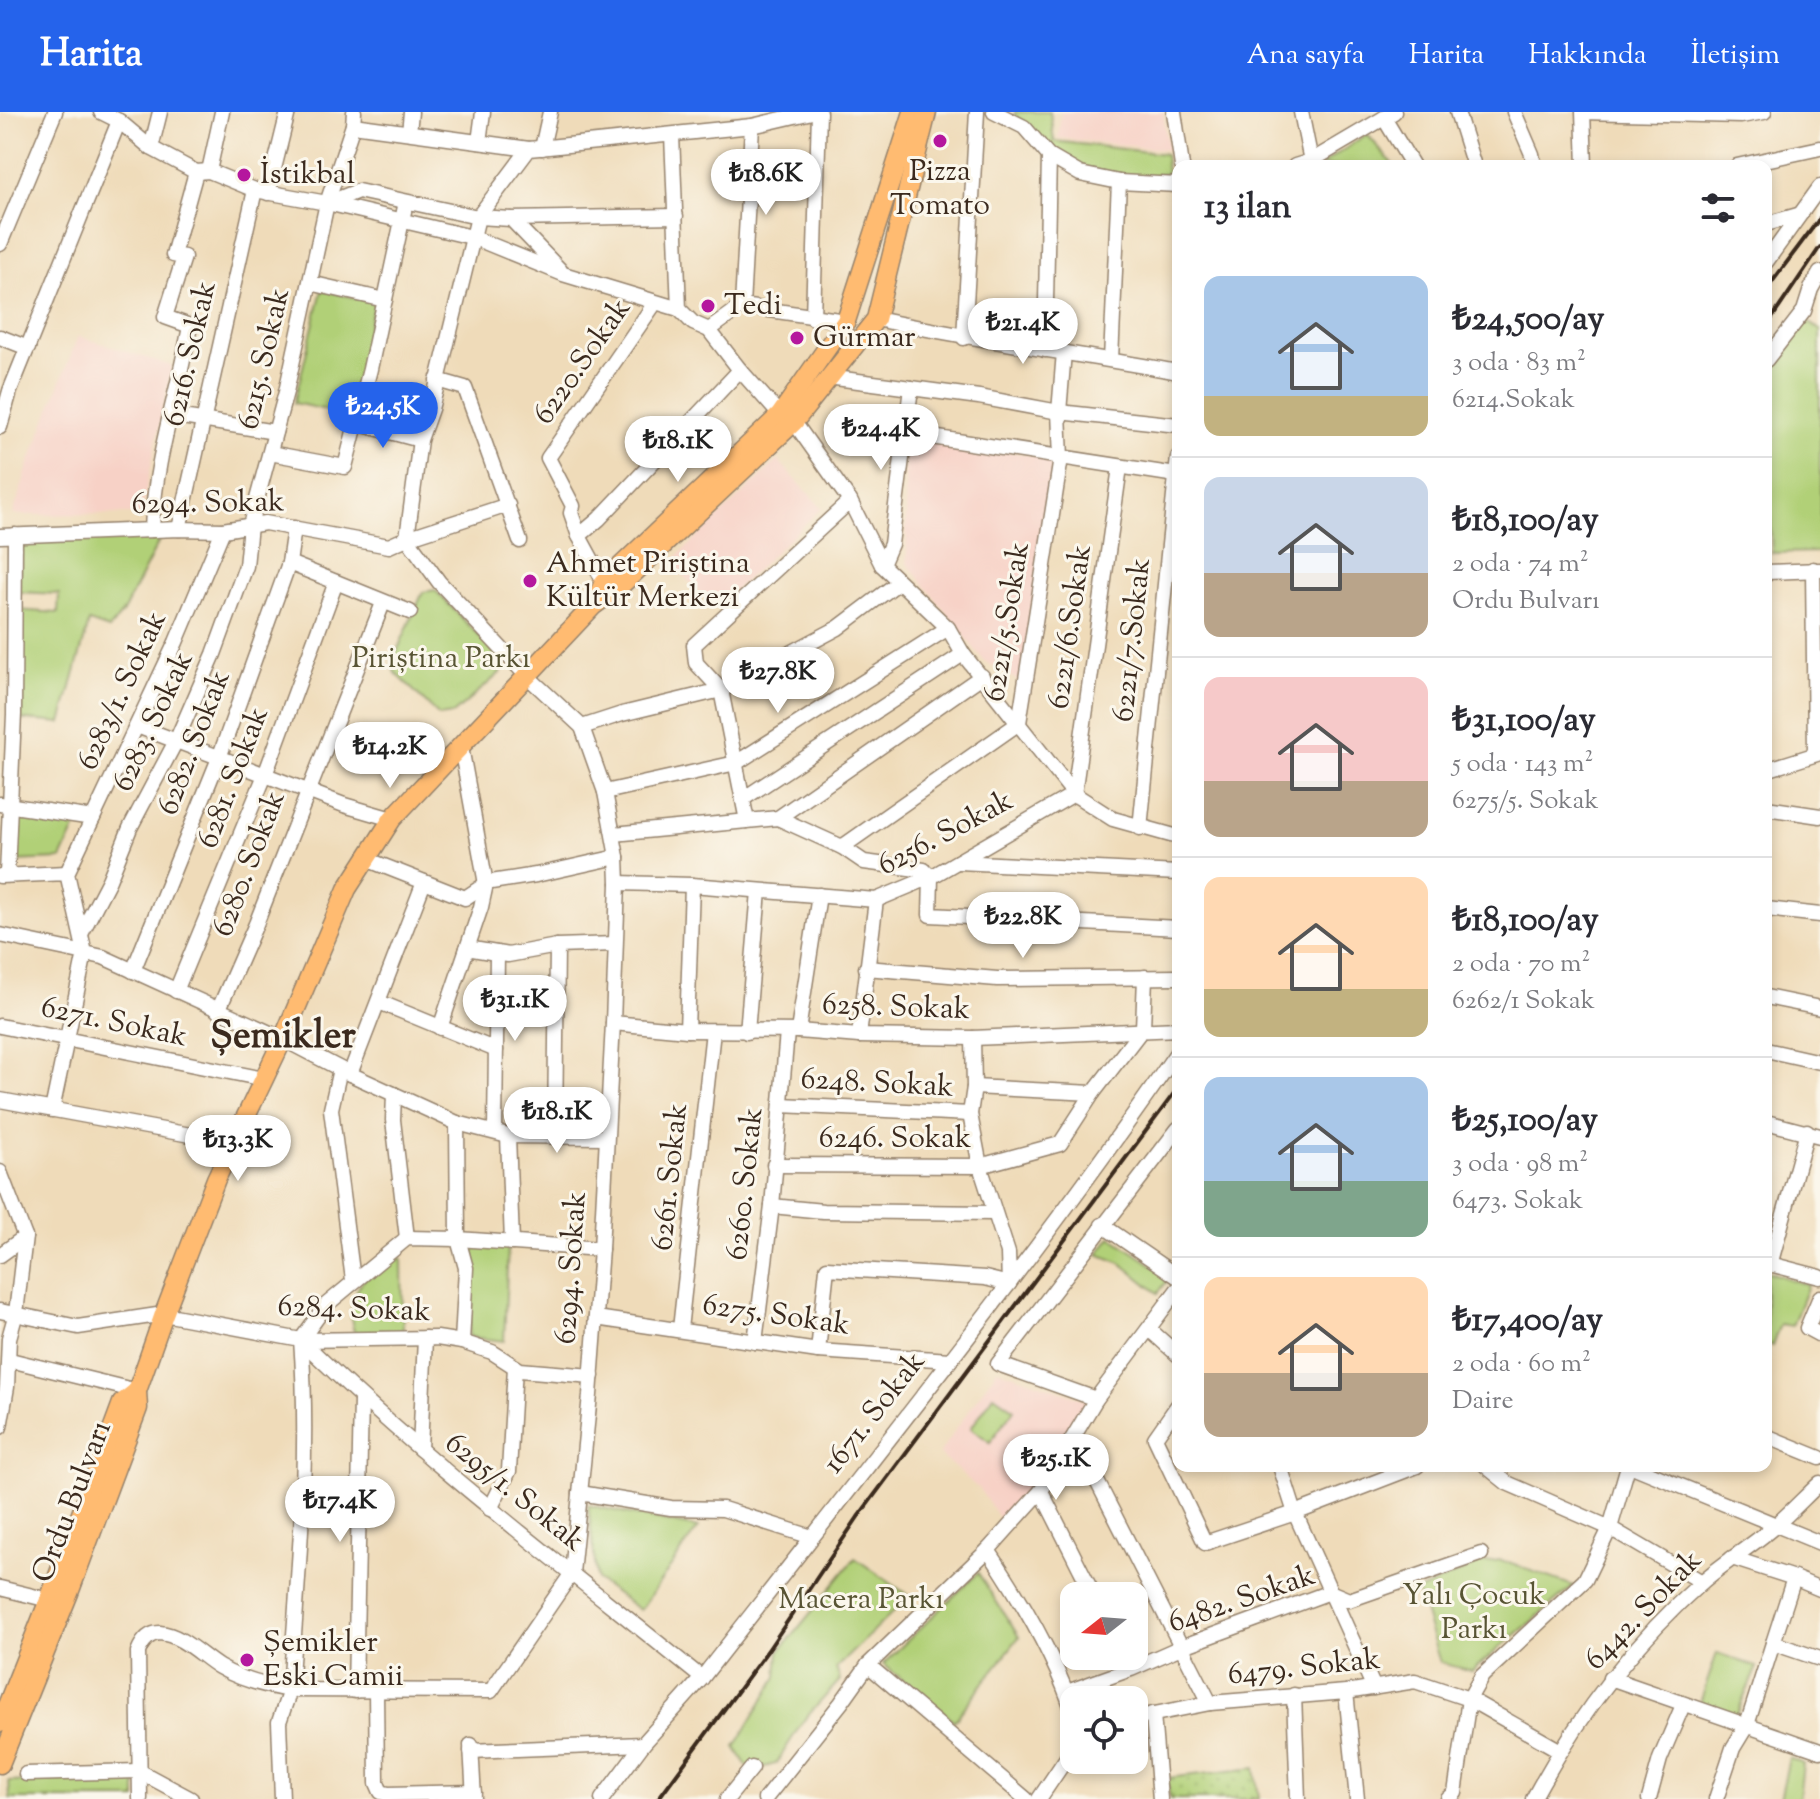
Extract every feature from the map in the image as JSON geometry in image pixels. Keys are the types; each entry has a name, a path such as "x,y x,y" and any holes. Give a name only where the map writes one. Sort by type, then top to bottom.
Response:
{"main road":[{"name":"Ordu Bulvarı","path":"593,606 604,582 787,418 846,321 913,112"},
{"name":"Ordu Bulvarı","path":"0,1764 69,1593 138,1408 137,1391 216,1179 283,1039 347,889 392,819 593,606 619,587 828,377 876,319 927,112"},
{"name":"Ordu Bulvarı","path":"0,1723 122,1403 137,1391"}],"street":[{"path":"0,244 55,112"},
{"path":"101,112 119,121 151,148 202,172 261,191 472,237 563,274 679,309 693,323 709,330 740,370 787,418 850,501 871,549 882,565 948,628 963,654 1074,794 1113,819 1172,836"},
{"path":"151,148 160,112"},
{"path":"152,530 153,499 190,326 165,317 184,257 173,255 222,112"},
{"name":"6216. Sokak","path":"179,529 261,191 288,112"},
{"path":"409,132 411,112"},
{"path":"479,142 483,112"},
{"path":"508,505 407,538 420,440 478,217 535,149 550,112"},
{"path":"353,118 409,132 535,149 752,126 769,117 812,112"},
{"path":"813,318 819,112"},
{"path":"964,338 977,112"},
{"path":"994,112 1024,127 1049,156 1080,174 1119,182 1172,185"},
{"path":"1174,112 1181,160"},
{"path":"1301,112 1311,160"},
{"path":"1457,112 1472,160"},
{"path":"1514,112 1533,160"},
{"path":"1585,160 1583,112 1741,116 1764,112"},
{"path":"1313,160 1389,115 1410,160"},
{"name":"6215. Sokak","path":"250,525 270,453 327,203 353,118"},
{"path":"0,427 10,391 119,121"},
{"path":"742,306 752,126"},
{"path":"672,135 679,309"},
{"path":"1765,160 1820,148"},
{"path":"1045,350 1049,156"},
{"path":"1111,360 1119,182"},
{"path":"1772,253 1820,187"},
{"path":"327,203 358,191 478,217 676,216"},
{"path":"270,453 345,467 406,202"},
{"path":"1772,222 1798,215"},
{"path":"511,219 563,274"},
{"path":"1772,352 1804,311 1815,292 1820,273"},
{"path":"310,283 385,300"},
{"name":"6220.Sokak","path":"579,536 571,513 573,506 548,458 655,303"},
{"path":"709,330 742,306 846,321"},
{"path":"876,319 964,338 1172,371"},
{"path":"0,337 28,348"},
{"name":"6221/5.Sokak","path":"842,847 1019,723 1061,458 1059,412 1064,352"},
{"path":"604,582 579,536 599,519 740,370"},
{"path":"828,377 979,397 1059,412 1172,424"},
{"path":"437,380 465,388 520,541"},
{"path":"882,565 891,544 911,388"},
{"path":"170,415 275,432"},
{"path":"356,423 420,440"},
{"path":"906,433 1172,474"},
{"name":"6221/6.Sokak","path":"1074,794 1120,467"},
{"path":"747,821 721,690 696,663 694,645 850,501"},
{"name":"6221/7.Sokak","path":"1140,828 1172,514"},
{"name":"6294. Sokak","path":"8,536 223,530 265,523 389,546 407,538 439,582 526,675 582,727 605,792 614,834 618,883 601,1249 572,1573"},
{"name":"6283. Sokak","path":"82,932 109,880 130,828 176,741 214,654 246,566 250,525"},
{"name":"6282. Sokak","path":"133,971 219,758 289,563 294,528"},
{"name":"6283/1. Sokak","path":"67,873 176,642 223,530"},
{"path":"8,536 3,875 67,873 85,953 52,1110"},
{"path":"289,563 410,612"},
{"path":"1772,572 1816,570 1818,754 1772,768"},
{"name":"6281. Sokak","path":"176,991 265,775 336,582"},
{"path":"582,727 721,690 838,628 899,582"},
{"name":"6280. Sokak","path":"218,1011 256,924 383,603"},
{"path":"605,792 736,763 948,628"},
{"path":"743,799 963,654"},
{"path":"614,834 778,818 982,676"},
{"path":"137,726 307,791 392,819"},
{"path":"440,1028 481,907 486,883 461,747"},
{"name":"6256. Sokak","path":"618,883 692,885 876,900 931,877 1074,794"},
{"path":"5,804 93,818"},
{"path":"1772,809 1820,816"},
{"path":"778,818 842,847 864,862 924,870 931,877 930,915 1172,928"},
{"path":"366,859 465,898 486,883 617,857"},
{"path":"958,862 1172,873"},
{"path":"353,1280 331,1109 345,1071 379,1002 424,882"},
{"path":"687,1030 692,885"},
{"path":"747,1032 759,891"},
{"name":"6260. Sokak","path":"755,1342 781,1105 819,895"},
{"path":"859,1036 876,900"},
{"path":"1772,910 1820,915"},
{"path":"0,935 103,957 457,1123 502,1134 606,1137"},
{"path":"467,948 508,955 557,946 615,944"},
{"path":"555,1136 557,946"},
{"path":"497,953 496,1050 512,1243"},
{"path":"866,968 997,979 1172,977"},
{"path":"1143,1028 1145,977"},
{"path":"1772,998 1820,1008"},
{"path":"379,1002 496,1050"},
{"name":"6258. Sokak","path":"613,1023 687,1030 973,1038 1172,1029"},
{"name":"6271. Sokak","path":"0,1026 264,1079"},
{"name":"6246. Sokak","path":"774,1165 980,1166 1060,1144 1093,1093 1143,1028"},
{"name":"6261. Sokak","path":"680,1329 713,1031"},
{"path":"818,1351 827,1268 985,1278 1009,1284 1008,1253 980,1166 970,1114 974,1087 973,1038"},
{"path":"1772,1051 1820,1062"},
{"name":"1671. Sokak","path":"602,1799 643,1744 702,1678 1009,1284 1096,1170 1172,1060"},
{"path":"974,1087 1093,1093"},
{"path":"394,1094 393,1120 407,1238"},
{"path":"0,1100 234,1143"},
{"name":"6248. Sokak","path":"781,1105 970,1114"},
{"path":"457,1123 458,1239 466,1268 462,1342"},
{"path":"1772,1124 1813,1134 1772,1252"},
{"path":"1096,1399 998,1364 1172,1137"},
{"path":"0,1172 25,1237 16,1313 9,1338 10,1360 0,1427"},
{"path":"772,1206 823,1211 994,1213"},
{"path":"1102,1225 1172,1273"},
{"path":"0,1255 25,1237"},
{"path":"282,1799 279,1722 290,1690 303,1477 301,1340 326,1305 407,1238 601,1249"},
{"path":"1772,1265 1820,1277"},
{"path":"1814,1332 1820,1297"},
{"path":"765,1799 868,1665 988,1550 1041,1491 1096,1399 1172,1298"},
{"name":"6284. Sokak","path":"0,1311 78,1327 164,1314 301,1340 425,1338 462,1342 492,1352 520,1370 592,1376"},
{"name":"6275. Sokak","path":"596,1318 818,1351 950,1360"},
{"path":"1150,1330 1172,1350"},
{"path":"420,1449 425,1338"},
{"name":"6295/1. Sokak","path":"301,1340 361,1399 490,1509 702,1678"},
{"path":"10,1360 137,1391"},
{"path":"490,1509 509,1471 515,1367"},
{"path":"355,1691 361,1399"},
{"path":"1172,1414 1155,1438 1205,1543 1401,1472"},
{"path":"1075,1438 1210,1703"},
{"path":"1772,1438 1820,1458"},
{"path":"1282,1472 1295,1513 1374,1688"},
{"path":"1493,1472 1507,1483 1610,1528 1702,1582"},
{"path":"1448,1799 1455,1793 1469,1699 1482,1676 1585,1580 1610,1528 1628,1472"},
{"path":"1644,1472 1820,1543"},
{"name":"6442. Sokak","path":"1533,1799 1559,1750 1610,1678 1702,1582 1774,1526 1820,1483"},
{"path":"1041,1491 1087,1582"},
{"path":"580,1493 671,1508 723,1509 812,1537"},
{"path":"988,1550 1017,1593 1064,1686"},
{"name":"6482. Sokak","path":"1148,1657 1330,1592 1349,1600 1481,1554"},
{"path":"1732,1558 1820,1589"},
{"path":"140,1799 138,1652 143,1641 152,1634 162,1633 180,1640 221,1668 260,1685 290,1690 491,1691 572,1573"},
{"path":"1716,1799 1733,1748 1747,1725 1794,1578"},
{"path":"0,1588 49,1600"},
{"path":"1773,1643 1820,1659"},
{"path":"868,1665 1026,1799"},
{"name":"6482. Sokak","path":"1080,1686 1113,1670"},
{"path":"1610,1678 1820,1751"},
{"name":"6479. Sokak","path":"1148,1715 1210,1703 1346,1692 1415,1681 1469,1699 1559,1750"},
{"path":"376,1691 377,1783 381,1792 388,1794 474,1796 471,1748 643,1744"},
{"path":"1346,1692 1357,1799"},
{"path":"1294,1695 1298,1799"},
{"path":"1653,1798 1660,1759 1683,1705"},
{"path":"1153,1714 1160,1799"},
{"path":"727,1799 752,1768"},
{"path":"1039,1799 1060,1768"},
{"path":"26,1774 139,1771 191,1799"}],"shaded area":[{"path":"1061,112 1163,112 1168,150 1058,138"},
{"path":"78,336 172,366 141,514 13,515 27,469"},
{"path":"904,436 1058,459 1022,683 984,661 907,563"},
{"path":"778,460 822,508 716,608 670,563"},
{"path":"997,1369 1090,1401 1033,1494 1003,1525 980,1490 939,1454"}],"green space":[{"path":"1015,112 1050,112 1054,141 1165,154 1167,174 1125,176 1081,167 1046,146 1015,116"},
{"path":"1367,134 1389,160 1329,160"},
{"path":"322,290 374,302 349,415 294,403"},
{"path":"1804,318 1820,330 1820,552 1772,553 1772,360"},
{"path":"163,533 123,612 109,629 89,622 61,723 17,719 17,610 58,613 59,594 18,592 21,539"},
{"name":"Piriştina Parkı","path":"435,590 501,659 501,672 453,714 439,716 394,671 393,660 423,592"},
{"path":"13,812 79,820 61,859 11,861"},
{"path":"1111,1237 1170,1277 1158,1293 1121,1263 1098,1254"},
{"path":"474,1244 508,1245 504,1341 469,1337"},
{"path":"402,1258 403,1333 355,1334 352,1308 360,1285 378,1267"},
{"path":"1772,1273 1808,1285 1792,1326 1780,1324 1772,1346"},
{"path":"994,1395 1014,1409 990,1442 971,1428"},
{"path":"588,1505 698,1528 640,1610 597,1580"},
{"name":"Macera Parkı","path":"855,1558 909,1596 836,1668 840,1680 803,1721 776,1764 764,1767 755,1779 735,1747 777,1677 779,1652"},
{"name":"Yalı Çocuk Parkı","path":"1500,1560 1574,1586 1472,1671 1440,1663 1418,1591 1480,1563"},
{"path":"978,1573 1019,1637 954,1721 883,1664"},
{"path":"1717,1653 1757,1667 1736,1716 1700,1703"},
{"path":"1789,1758 1803,1764 1799,1799 1780,1799"},
{"path":"1255,1768 1259,1799 1170,1799 1167,1778"},
{"path":"136,1777 136,1799 10,1799 9,1782"}],"railway":[{"path":"1772,282 1820,218"},
{"path":"1772,318 1820,247"},
{"path":"658,1799 768,1650 858,1517 1172,1096"}],"place":[{"name":"Pizza Tomato","path":"940,141"},
{"name":"İstikbal","path":"244,175"},
{"name":"Tedi","path":"708,306"},
{"name":"Gürmar","path":"797,338"},
{"name":"Ahmet Piriştina Kültür Merkezi","path":"530,581"},
{"name":"Şemikler Eski Camii","path":"247,1660"}],"district":[{"name":"Şemikler","path":"283,1038"}]}
